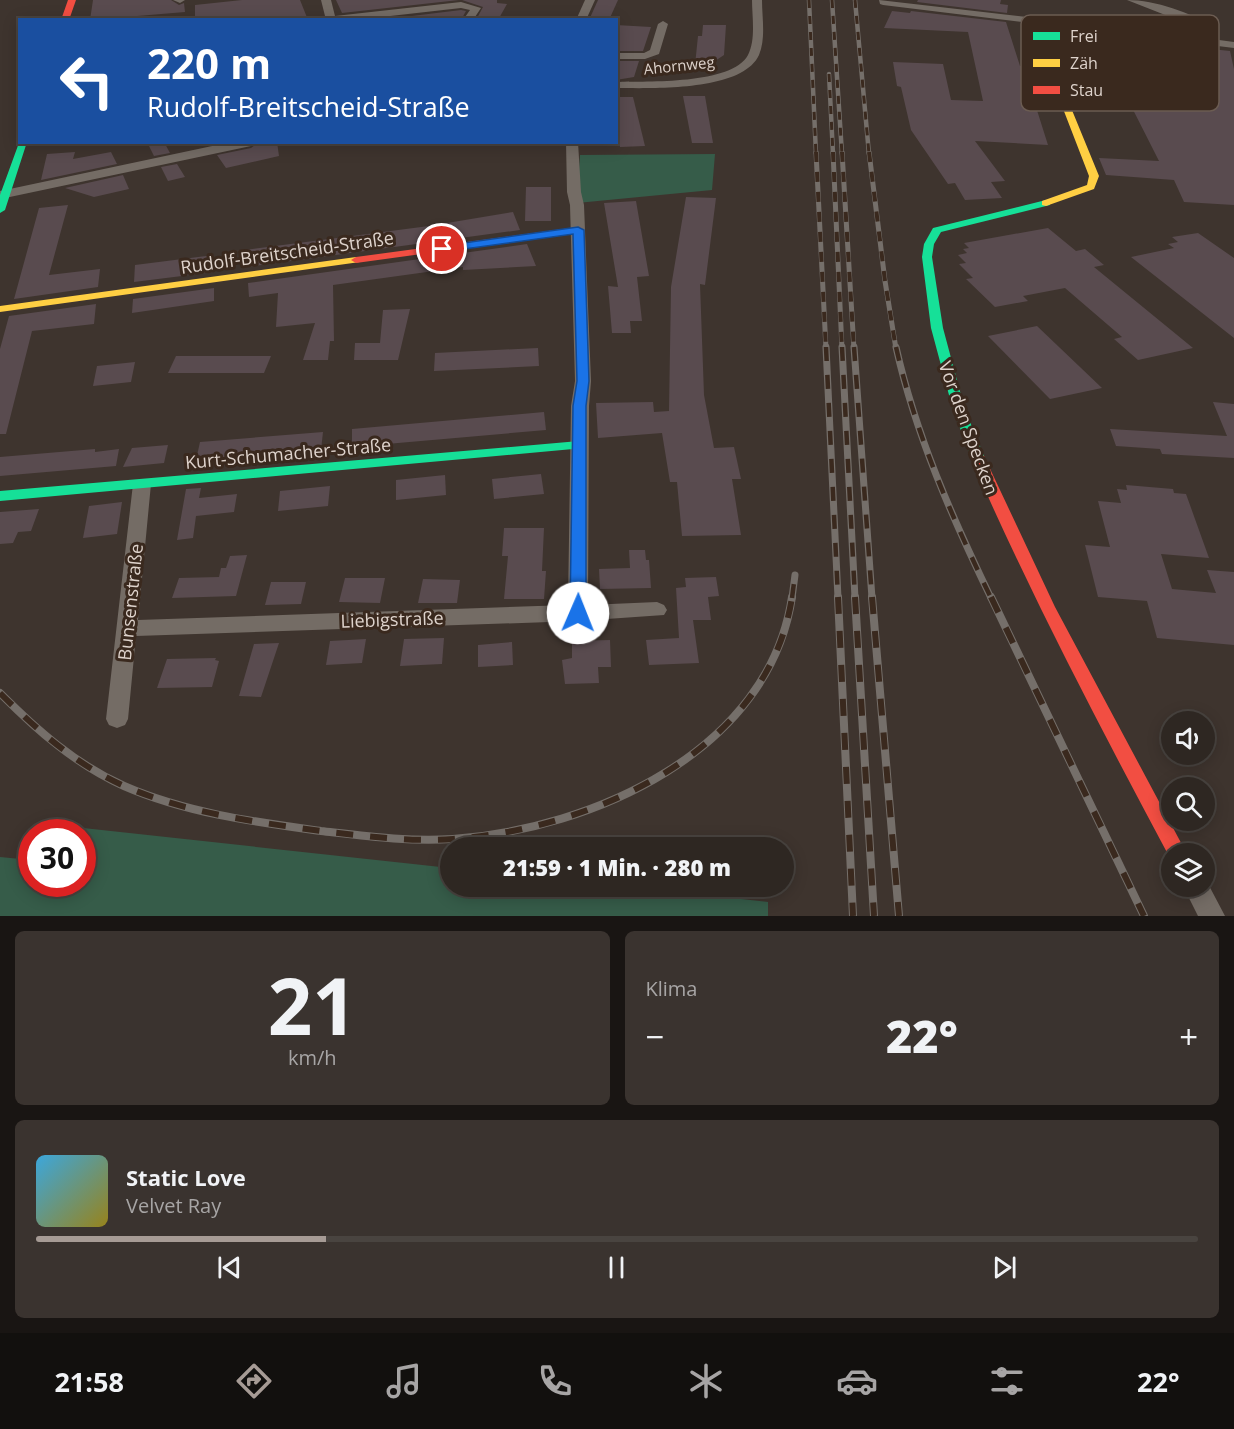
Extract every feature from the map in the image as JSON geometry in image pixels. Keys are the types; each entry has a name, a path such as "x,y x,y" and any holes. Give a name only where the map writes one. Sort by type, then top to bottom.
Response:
{"street":[{"path":"66,18 72,0"},
{"path":"326,0 331,18"},
{"path":"582,18 590,0"},
{"name":"Ahornweg","path":"618,85 703,81 727,74 745,65 756,46 757,0"},
{"path":"1132,0 1177,15"},
{"path":"883,2 1021,19"},
{"path":"340,18 460,5 476,8 469,18"},
{"path":"618,56 645,56 656,52 663,24"},
{"path":"1219,43 1234,45"},
{"name":"Vor den Specken","path":"1068,111 1094,176 1091,187 1052,201 937,230 928,240 927,253 932,304 957,406 1001,513 1129,766 1172,843"},
{"path":"0,210 22,144"},
{"path":"5,194 242,144"},
{"path":"572,144 578,230 583,381 579,445 581,499 578,613"},
{"name":"Rudolf-Breitscheid-Straße","path":"0,309 578,230"},
{"name":"Kurt-Schumacher-Straße","path":"0,496 579,445"},
{"name":"Bunsenstraße","path":"117,719 142,484"},
{"name":"Liebigstraße","path":"127,628 657,610"},
{"path":"1202,897 1212,916"}],"green space":[{"path":"715,154 712,190 577,203 580,155"},
{"path":"96,829 440,867 440,897 723,897 768,902 768,916 0,916 0,857 18,859 18,897 96,897"}],"building":[{"path":"93,0 171,0 179,5 184,3 185,12 90,18"},
{"path":"242,0 300,0 307,18 195,18 195,5"},
{"path":"336,0 459,0 342,13"},
{"path":"462,0 497,0 497,3 507,4 499,18 477,18 483,7"},
{"path":"598,0 618,0 610,18 590,18"},
{"path":"918,0 1001,0 1000,4 1008,5 1007,13 917,2"},
{"path":"461,10 466,11 462,18 395,18"},
{"path":"892,11 910,13 911,11 1006,22 1021,66 1021,111 1037,111 1048,145 975,141 1005,181 991,182 1002,198 965,200 955,183 948,184 911,130 901,87 897,86 893,62 943,64 951,100 983,101 968,32 884,28"},
{"path":"618,25 651,27 643,51 618,51"},
{"path":"703,25 726,25 724,55 715,61 695,65 698,36 702,36"},
{"path":"1219,50 1230,51 1234,69 1234,205 1184,202 1174,180 1106,175 1099,158 1159,161 1134,111 1219,111"},
{"path":"618,61 639,61 634,77 618,80"},
{"path":"683,96 705,96 713,143 692,143"},
{"path":"618,97 633,97 645,146 620,147"},
{"path":"148,144 165,144 170,153 154,156"},
{"path":"256,144 277,144 279,156 226,168 217,155 251,148"},
{"path":"75,152 73,159 111,152 117,164 41,180 47,154"},
{"path":"177,164 185,177 168,181 161,167"},
{"path":"123,175 129,189 94,197 65,188"},
{"path":"526,187 551,187 551,221 525,221"},
{"path":"686,197 716,198 705,285 700,284 704,395 714,448 734,447 741,479 732,479 741,535 682,536 677,482 670,482 662,433 598,438 596,403 653,402 654,412 669,411 671,287"},
{"path":"636,201 649,276 637,277 642,321 630,321 631,333 612,333 608,286 618,287 604,203"},
{"path":"68,205 49,275 100,269 98,287 14,299 39,208"},
{"path":"513,212 520,230 247,267 245,250 429,226"},
{"path":"1048,228 1076,251 1085,249 1104,265 1094,267 1193,348 1138,360 1114,339 1122,337 1065,288 1023,296 1028,301 995,307 966,279 973,278 959,264 966,263 958,255 967,253 963,249 969,248 964,243"},
{"path":"1198,233 1234,258 1234,338 1131,257 1174,248 1168,244 1178,242 1172,237"},
{"path":"527,244 536,266 463,270 463,267 333,285 334,341 330,341 328,360 303,360 315,323 276,327 278,293 249,297 248,283"},
{"path":"214,255 214,272 134,282 135,265"},
{"path":"214,288 214,301 132,313 133,299"},
{"path":"96,304 94,324 32,331 6,434 0,434 0,349 9,316"},
{"path":"410,309 398,360 354,360 355,343 380,343 383,310"},
{"path":"1037,326 1102,388 1050,399 988,336"},
{"path":"538,348 539,366 434,371 435,353"},
{"path":"176,356 271,356 264,373 168,373"},
{"path":"135,362 131,382 93,386 97,366"},
{"path":"1213,402 1234,404 1234,458 1162,454 1160,449 1116,446 1110,429 1227,436"},
{"path":"544,412 546,430 352,447 352,429"},
{"path":"323,432 321,450 196,460 200,442"},
{"path":"168,445 164,463 123,467 132,448"},
{"path":"95,449 95,452 119,449 116,466 0,476 0,457"},
{"path":"541,474 544,494 494,499 492,479"},
{"path":"445,475 446,495 396,500 396,480"},
{"path":"1126,485 1173,489 1174,493 1186,494 1209,558 1161,554 1172,589 1216,593 1207,570 1234,572 1234,645 1157,638 1147,601 1098,597 1085,545 1110,547 1098,501 1121,503 1117,489 1127,490"},
{"path":"330,486 328,506 278,511 280,491"},
{"path":"201,488 199,498 237,494 234,512 196,516 193,538 177,540 186,489"},
{"path":"122,502 117,534 83,538 89,506"},
{"path":"39,509 31,531 18,532 13,543 0,544 0,512"},
{"path":"504,528 544,528 542,571 546,571 544,599 504,599 508,556 502,556"},
{"path":"629,550 645,550 646,560 649,560 651,588 600,589 599,569 630,568"},
{"path":"247,555 236,596 172,598 179,578 219,577 221,568 226,568 230,556"},
{"path":"716,577 719,596 708,597 711,620 693,620 699,663 649,665 646,640 679,638 676,588 686,587 685,578"},
{"path":"345,578 385,578 380,603 339,602"},
{"path":"423,579 460,580 457,603 418,603"},
{"path":"271,582 306,582 301,604 265,605"},
{"path":"444,638 442,664 400,666 404,639"},
{"path":"366,639 362,663 326,665 330,641"},
{"path":"610,640 611,667 598,667 599,683 565,684 562,660 572,658 572,641"},
{"path":"512,642 513,665 478,667 478,645"},
{"path":"279,643 261,697 239,696 254,644"},
{"path":"216,658 215,660 219,661 212,687 157,688 167,659"}],"railway":[{"path":"809,0 816,154"},
{"path":"832,0 842,154"},
{"path":"855,0 869,154"},
{"path":"829,74 833,154"},
{"path":"816,152 826,349"},
{"path":"833,152 842,349"},
{"path":"842,152 854,349"},
{"path":"869,152 896,349"},
{"path":"826,347 838,598"},
{"path":"842,347 855,598"},
{"path":"854,347 872,598"},
{"path":"896,347 904,380 936,475 991,598"},
{"path":"792,598 795,575"},
{"path":"0,693 28,720 73,757 124,786 172,803 246,820 321,831 370,837 453,839 507,832 562,819 616,799 666,772 712,739 749,698 777,651 792,597"},
{"path":"838,597 853,916"},
{"path":"855,597 874,916"},
{"path":"872,597 899,916"},
{"path":"991,597 1144,916"}],"traffic: fast":[{"path":"0,210 22,144"},
{"path":"977,456 959,410 937,328 927,257 929,244 937,230 1046,203"},
{"path":"0,496 579,445"}],"traffic: slow":[{"path":"1046,203 1091,187 1094,176 1068,111"},
{"path":"0,309 356,260"}],"traffic: jam":[{"path":"66,18 72,0"},
{"path":"356,260 578,230"},
{"path":"977,456 1047,607 1172,843"}],"route":[{"path":"442,249 578,230 583,381 579,445 581,499 578,613"}]}
